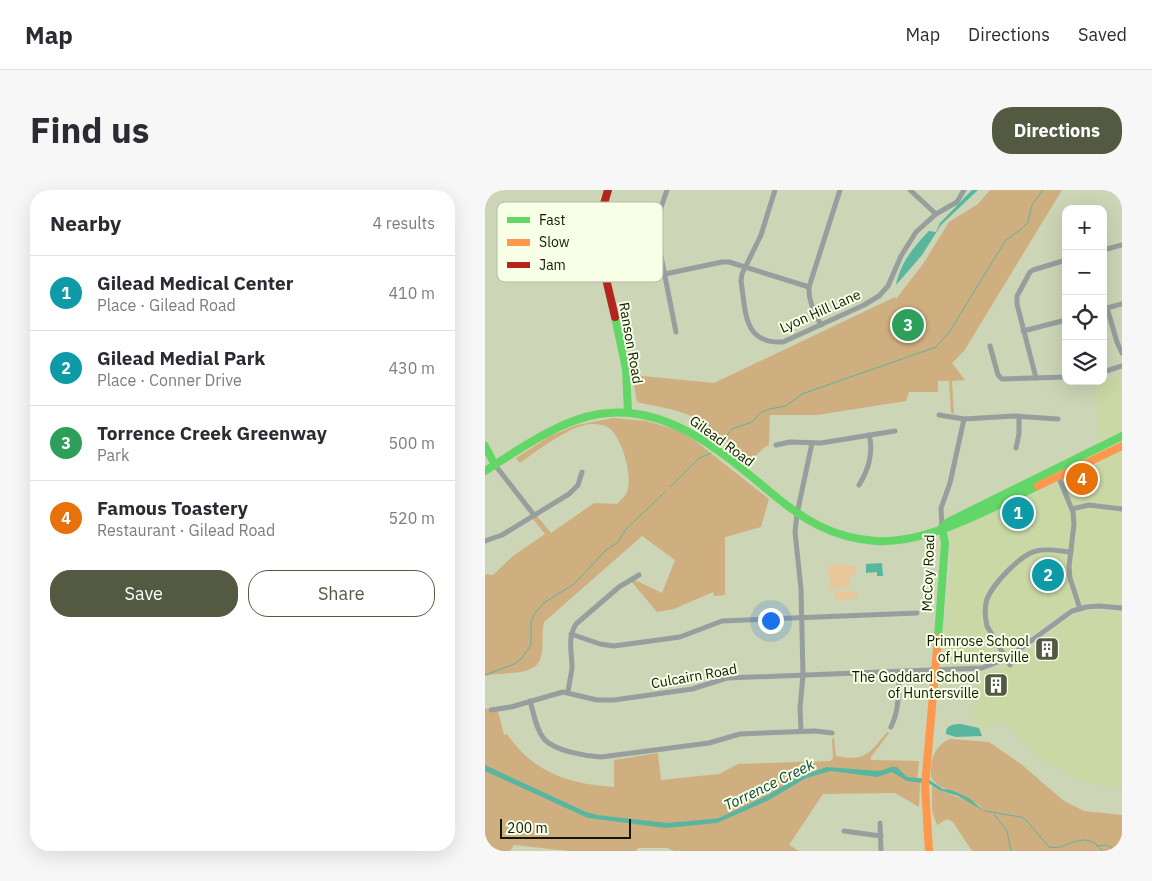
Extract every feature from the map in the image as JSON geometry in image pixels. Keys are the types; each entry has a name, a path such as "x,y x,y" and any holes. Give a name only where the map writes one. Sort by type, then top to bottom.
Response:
{"main road":[{"name":"Ranson Road","path":"604,202 608,190"},
{"name":"Ranson Road","path":"607,282 626,369 628,412"},
{"name":"Gilead Road","path":"485,471 490,460 576,420 604,413 628,412 661,418 693,433 797,514 816,525 853,538 877,541 904,539 951,527 1122,446"},
{"name":"Gilead Road","path":"942,528 949,522 1122,436"},
{"path":"485,446 491,453 490,460"},
{"name":"McCoy Road","path":"929,851 925,773 945,544 942,528"}],"street":[{"path":"663,202 667,190"},
{"name":"Lyon Hill Lane","path":"775,190 761,235 742,274 741,281 750,328 764,341 772,342 783,342 879,296 888,286 901,256 916,232 936,214 957,202 964,190"},
{"path":"821,325 811,302 809,287 840,190"},
{"path":"910,190 936,214"},
{"path":"1107,249 1122,245"},
{"path":"1036,378 1023,331 1017,299 1030,272 1037,268 1062,261"},
{"path":"665,274 729,262 809,287"},
{"path":"663,264 676,332"},
{"path":"1107,308 1122,304"},
{"path":"1107,314 1122,354"},
{"path":"1023,331 1062,321"},
{"path":"989,346 1000,378 1062,377"},
{"path":"1107,371 1122,366"},
{"path":"939,415 964,419 1019,416 1057,418"},
{"path":"1016,448 1019,434 1019,416"},
{"name":"McCoy Road","path":"942,528 941,508 950,483 964,419"},
{"path":"777,445 790,442 812,443 895,431"},
{"path":"859,485 864,476 869,458 871,447 869,436"},
{"path":"801,731 800,708 803,675 801,589 795,532 812,443"},
{"path":"490,460 534,515"},
{"path":"485,541 502,536 569,494 578,485 582,472"},
{"path":"1058,476 1072,509 1074,524 1069,564 1070,578 1079,609 1099,606 1122,608"},
{"path":"1072,509 1089,505 1122,509"},
{"path":"1010,665 990,634 985,619 986,604 990,593 1002,578 1029,554 1044,550 1071,552"},
{"path":"568,692 572,667 569,642 576,624 619,587 632,578 639,576"},
{"name":"Culcairn Road","path":"491,710 511,707 556,693 568,692 597,700 609,700 692,689 727,678 982,668 1006,659 1060,618 1079,609"},
{"path":"571,634 600,644 614,646 681,637 722,621 917,613"},
{"path":"891,727 897,704 899,672"},
{"path":"530,701 537,724 548,742 560,748 591,756 611,756 682,747 714,742 740,734 801,731 833,733"},
{"path":"880,822 881,851"},
{"path":"843,831 881,836"}],"shaded area":[{"path":"990,190 1062,190 964,351 952,363 965,380 952,381 954,414 951,413 949,381 938,381 938,392 909,392 906,401 817,415 770,415 769,445 749,462 719,435 695,418 674,410 637,402 632,375 714,383 895,297 896,299 923,264 949,222 978,204"},
{"path":"1122,373 1122,430 1098,442 1096,385 1107,385 1107,379"},
{"path":"613,418 647,421 679,431 694,440 769,499 761,527 725,537 725,595 714,596 713,592 674,609 657,612 631,581 637,581 662,593 675,560 642,536 544,622 542,653 538,664 525,671 485,676 485,574 493,575 513,556 545,534 533,519 537,516 551,533 594,503 617,504 626,494 628,485 629,477 622,448 614,433 602,425 590,424 581,426 553,440 520,463 516,458 550,436 577,425"},
{"path":"1122,452 1122,604 1083,603 1059,614 1010,652 996,660 980,664 944,665 942,662 952,558 950,536 961,527"},
{"path":"847,564 855,566 856,575 849,576 850,587 830,589 828,566"},
{"path":"835,592 858,592 858,598 835,601"},
{"path":"1094,611 1122,613 1122,789 1096,785 1051,766 1031,752 1003,719 986,730 973,722 975,675 997,670 1013,662 1069,619"},
{"path":"485,708 498,711 504,735 507,734 529,758 541,767 567,779 614,787 614,760 658,753 661,780 719,774 738,764 830,761 833,758 832,739 834,738 836,756 846,758 860,757 871,750 887,732 889,733 871,757 871,760 919,761 917,781 920,782 919,807 895,793 823,794 789,845 799,851 674,851 667,848 638,848 636,851 569,851 514,845 510,851 485,851"},
{"path":"950,739 989,742 1021,764 1064,801 1084,811 1122,815 1122,851 972,851 953,822 947,819 937,825 932,811 932,786 968,801 981,809 981,807 968,799 940,786 931,777 931,765 934,754 940,745"}],"water":[{"path":"972,190 978,190 941,225 922,255 896,285 904,263 918,243 929,231 936,232 940,223"},
{"path":"882,563 883,576 877,576 877,572 866,573 866,564"},
{"path":"961,724 979,728 982,736 956,737 946,734 948,727"},
{"path":"485,765 586,812 667,823 719,818 766,796 800,776 827,767 880,771 897,767 907,777 928,779 943,789 951,790 969,798 984,811 958,796 939,790 930,784 907,781 892,772 877,777 831,771 806,778 769,800 717,823 666,828 588,818 485,771"}],"waterway":[{"path":"720,444 732,429 752,422 760,413 769,409 786,406 802,394 936,347 950,331 1005,241 1028,222 1032,205 1043,190"},
{"path":"670,487 698,459 711,453"},
{"path":"485,675 514,664 521,659 531,645 531,622 535,613 545,602 574,584 605,551 618,542 626,529 665,492"},
{"name":"Torrence Creek","path":"985,811 1025,819 1049,847 1060,847 1079,840 1085,840 1094,843 1103,851"},
{"path":"994,814 1007,831 1011,851"},
{"path":"1097,846 1107,845 1115,850 1122,849"}],"traffic: fast":[{"path":"615,317 626,369 628,412"},
{"path":"485,471 525,445 569,422 599,414 624,413 647,416 670,423 691,433 712,446 805,518 831,531 860,539 876,541 896,540 938,531 980,514 1038,486"},
{"path":"942,528 948,522 1122,436"},
{"path":"485,446 495,465"},
{"path":"938,638 945,543 942,528"}],"traffic: slow":[{"path":"1038,486 1122,446"},
{"path":"929,851 925,786 938,638"}],"traffic: jam":[{"path":"605,202 608,190"},
{"path":"607,282 615,317"}],"place":[{"name":"Torrence Creek Greenway","path":"908,325"},
{"name":"Famous Toastery","path":"1082,479"},
{"name":"Gilead Medical Center","path":"1018,513"},
{"name":"Gilead Medial Park","path":"1048,575"},
{"name":"Primrose School of Huntersville","path":"1047,649"},
{"name":"The Goddard School of Huntersville","path":"996,685"}]}
